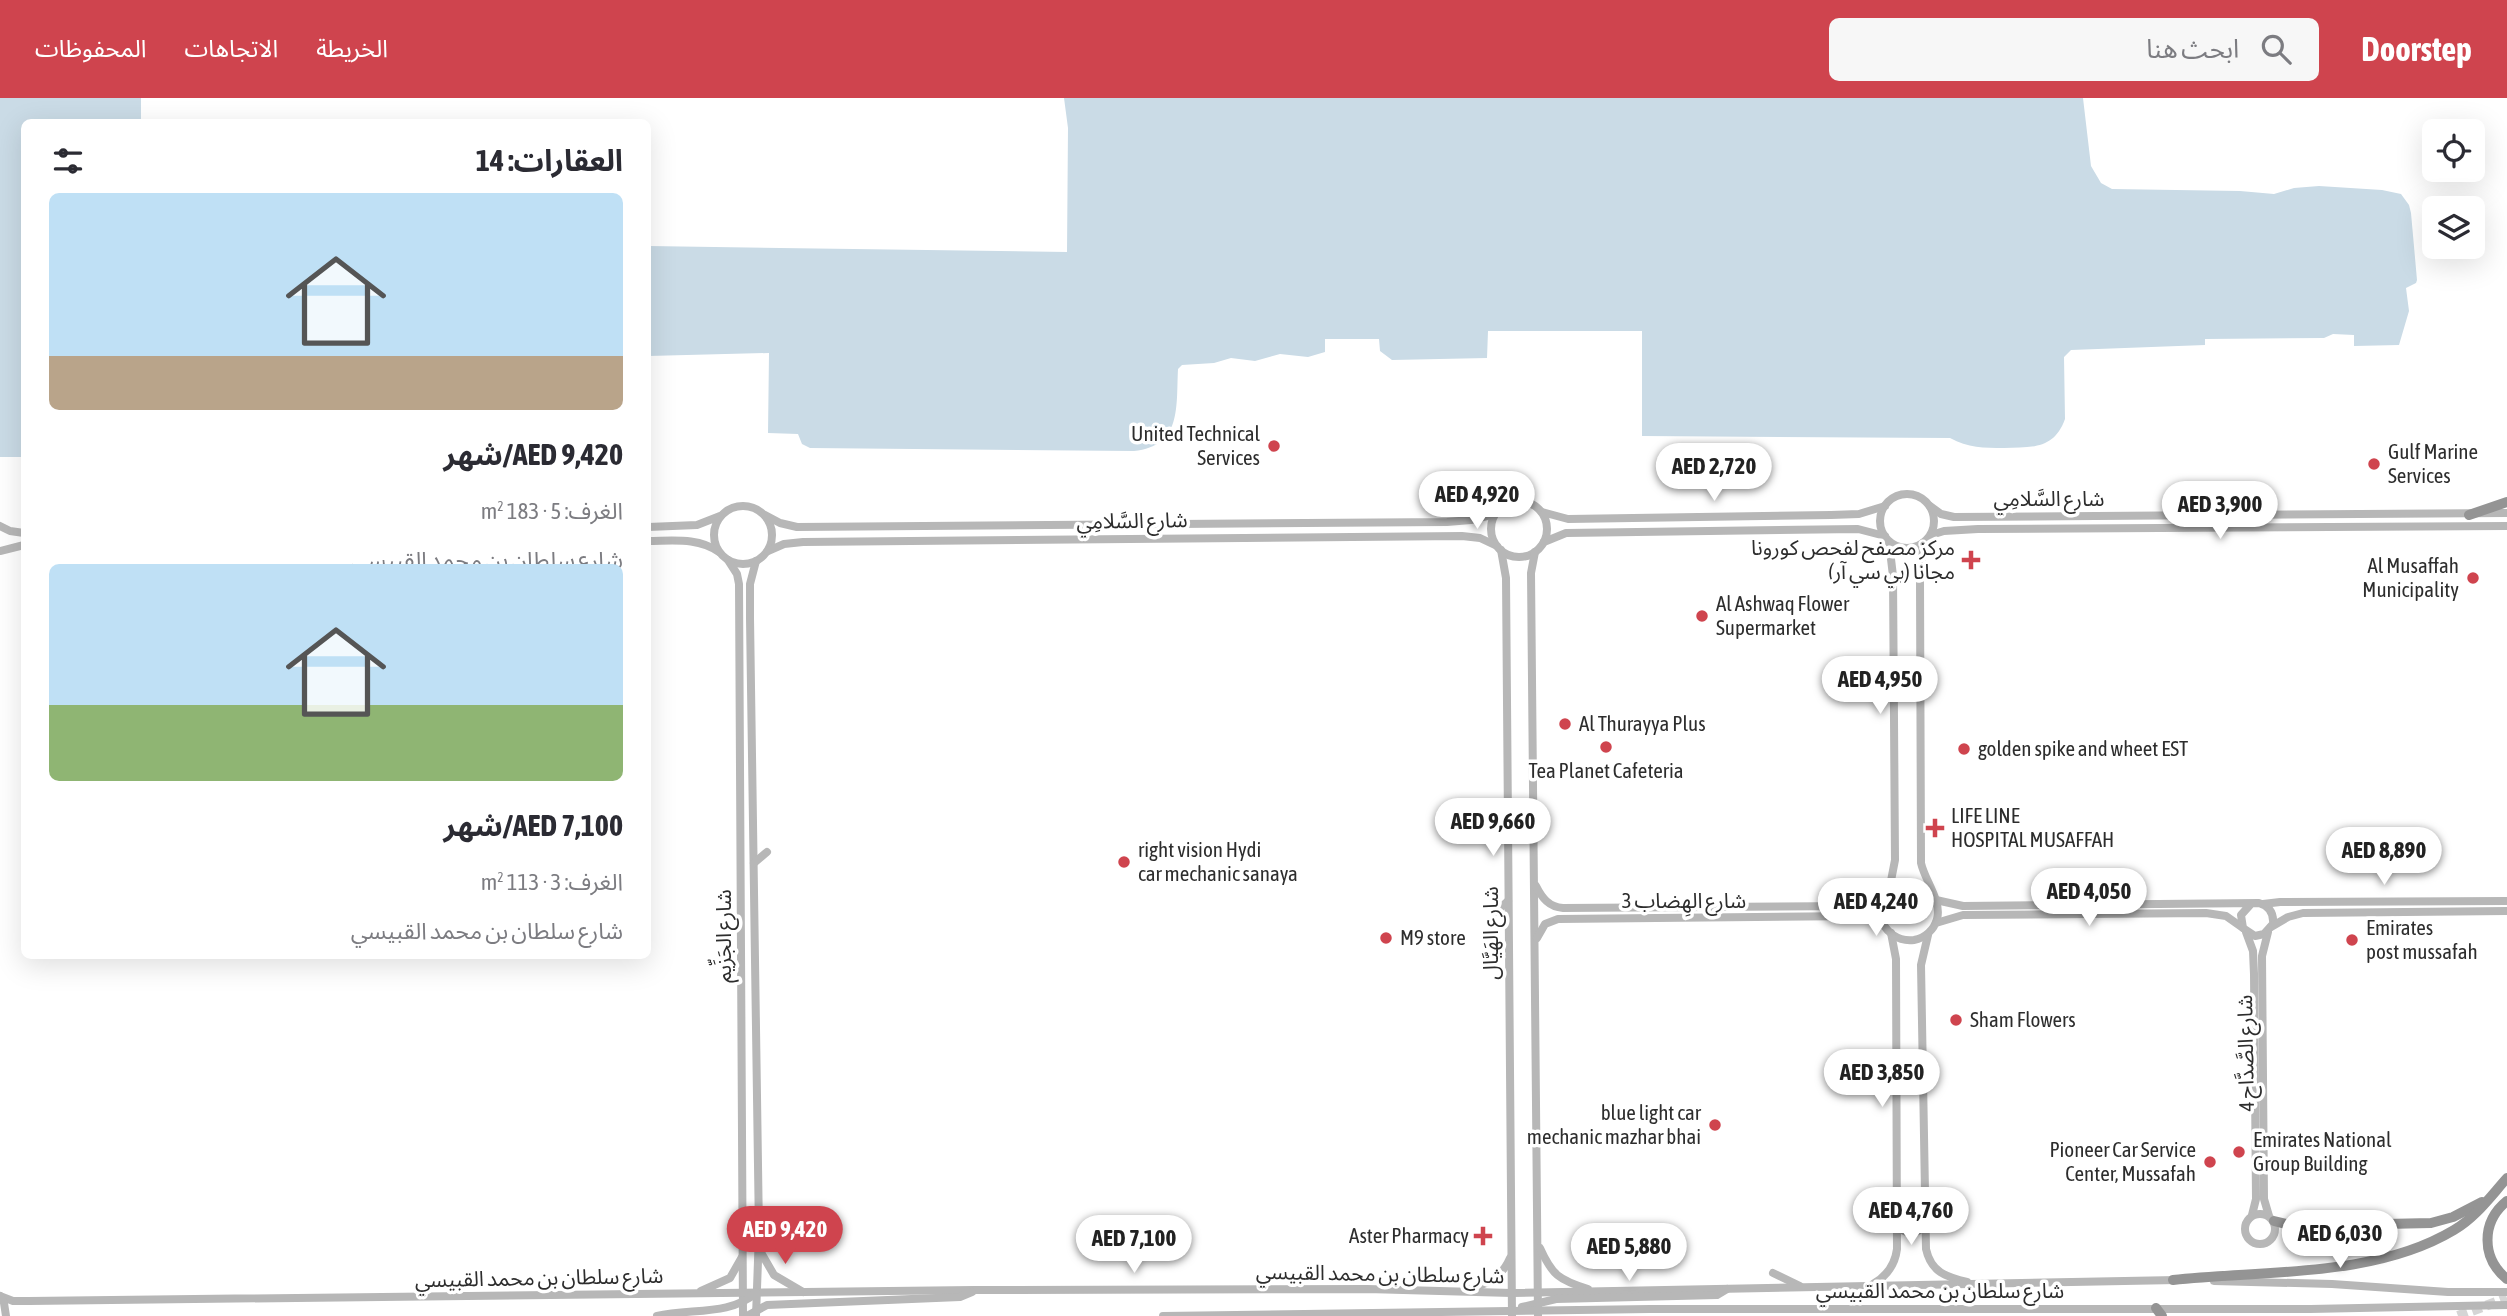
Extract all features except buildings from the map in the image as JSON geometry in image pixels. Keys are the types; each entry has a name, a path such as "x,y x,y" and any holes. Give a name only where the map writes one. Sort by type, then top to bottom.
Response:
{"highway":[{"path":"2469,514 2507,502"},
{"path":"2173,1280 2320,1268 2370,1262 2397,1255 2455,1230 2474,1216 2507,1178"},
{"path":"2271,1219 2294,1226 2431,1223 2462,1213 2493,1195"},
{"path":"2507,1201 2492,1218 2487,1240 2493,1263 2507,1279"}],"street":[{"path":"1868,1285 1885,1276 1894,1263 1897,1223 1896,965 1888,930 1881,915 1895,860 1893,576 1887,539 1880,521 1890,500 1904,495 1918,497 1930,506 1934,521 1931,535 1917,547 1902,548 1887,539 1858,529 1566,533 1544,542 1535,552 1521,556 1507,554 1499,548 1491,527 1495,514 1504,505 1517,501 1530,503 1542,512 1568,519 1858,514 1885,506"},
{"path":"651,527 697,525 734,507 745,505 756,508 765,515 773,533 768,551 756,561 740,564 728,560 706,544 695,541 651,541"},
{"name":"شارع السَّلامِي","path":"1930,506 1941,514 1954,517 2507,513"},
{"path":"1542,512 1547,527 1544,542"},
{"name":"شارع السَّلامِي","path":"765,515 780,523 797,527 1447,522 1495,514"},
{"path":"720,516 714,535 720,553"},
{"path":"0,526 21,532"},
{"name":"شارع السَّلامِي","path":"1931,535 1944,531 1978,529 2507,526"},
{"name":"شارع السَّلامِي","path":"768,551 784,544 803,542 1462,536 1480,538 1499,548"},
{"path":"1923,543 1920,581 1921,863 1938,911 1936,923 1923,948 1922,965 1926,1249 1933,1266 1948,1277 1976,1285"},
{"path":"0,551 21,546"},
{"name":"شارع الهَيَّال","path":"1499,548 1506,578 1512,1305"},
{"name":"شارع الهَيَّال","path":"1535,552 1531,573 1538,1309"},
{"name":"شارع الجَزِّيم","path":"728,560 737,574 739,584 742,1293 745,1316"},
{"name":"شارع الجَزِّيم","path":"756,561 750,584 758,1247 756,1312"},
{"path":"1495,812 1508,826"},
{"path":"754,863 767,852"},
{"name":"شارع الهِضاب 3","path":"1534,883 1544,900 1551,905 1573,908 1858,906 1887,895"},
{"path":"1887,895 1901,885 1915,884 1928,889 1934,897 1963,906 2507,901"},
{"path":"1496,912 1508,901"},
{"path":"2263,904 2273,914 2270,929"},
{"path":"2245,930 2241,915 2250,905"},
{"path":"1573,908 1568,914 1574,919"},
{"path":"1936,923 1963,915 2206,913 2226,916 2245,930 2259,936 2288,917 2303,913 2507,911"},
{"name":"شارع الهِضاب 3","path":"1535,944 1545,924 1553,920 1574,919 1861,916 1872,918 1888,930"},
{"name":"شارع الصَّدَّاح 4","path":"2270,929 2262,956 2264,1199 2271,1219"},
{"path":"1888,930 1910,940 1929,933"},
{"name":"شارع الصَّدَّاح 4","path":"2245,930 2253,951 2254,974 2256,1199 2252,1215"},
{"path":"2263,1213 2271,1219 2275,1232 2272,1238 2262,1244 2249,1240 2244,1230 2245,1223 2252,1215 2263,1213"},
{"path":"1897,1223 1902,1230 1910,1233 1920,1231 1926,1223"},
{"path":"1537,1243 1553,1272 1561,1280 1598,1291"},
{"path":"758,1247 774,1275 806,1293"},
{"path":"692,1294 730,1278 743,1254"},
{"path":"1463,1291 1496,1279 1511,1255"},
{"path":"1773,1273 1803,1287"},
{"name":"شارع سلطان بن محمد القبيسي","path":"1163,1316 1467,1311 1512,1305 1538,1292 1868,1285 2173,1280 2332,1284 2448,1292 2507,1292"},
{"name":"شارع سلطان بن محمد القبيسي","path":"0,1296 13,1301 29,1301 974,1290 1367,1289 1463,1291 1512,1305 1538,1309 1964,1308 2159,1312 2507,1305"},
{"path":"1538,1309 1556,1299 1717,1295 1728,1289"},
{"path":"745,1316 786,1304 960,1297 974,1290"},
{"path":"657,1316 723,1311 743,1304 756,1293"},
{"path":"0,1296 6,1316"},
{"path":"1380,1312 1387,1307 1512,1305"},
{"path":"1953,1316 1964,1308"},
{"path":"1569,1316 1584,1309"},
{"path":"1650,1309 1661,1316"},
{"path":"1766,1316 1785,1309"},
{"path":"1867,1309 1875,1316"},
{"path":"1467,1311 1477,1316"}],"water":[{"path":"0,98 141,98 141,119 21,119 21,457 0,457"},
{"path":"1064,98 2083,98 2091,166 2101,183 2112,189 2274,194 2294,188 2319,186 2382,190 2401,194 2411,213 2417,280 2406,288 2409,311 2399,345 2354,346 2354,335 2333,334 2324,338 2205,339 2205,345 2071,350 2064,357 2065,419 2048,442 2032,447 1976,447 1950,438 1642,436 1642,331 1488,331 1487,358 1392,360 1380,351 1379,339 1325,339 1325,352 1308,357 1280,354 1255,361 1231,358 1214,363 1182,365 1178,369 1176,410 1168,433 1150,448 1134,451 810,448 802,444 798,434 768,433 769,353 651,356 651,246 1067,252 1068,128"}],"tunnel":[{"path":"2458,1316 2507,1298"}],"place":[{"name":"United Technical Services","path":"1274,446"},
{"name":"Gulf Marine Services","path":"2374,464"},
{"name":"مركز مصفح لفحص كورونا (بي سي آر) مجانا","path":"1971,560"},
{"name":"Al Musaffah Municipality","path":"2473,578"},
{"name":"Al Ashwaq Flower Supermarket","path":"1702,616"},
{"name":"Al Thurayya Plus","path":"1565,724"},
{"name":"Tea Planet Cafeteria","path":"1606,747"},
{"name":"golden spike and wheet EST","path":"1964,749"},
{"name":"LIFE LINE HOSPITAL MUSAFFAH","path":"1935,828"},
{"name":"right vision Hydi car mechanic sanaya","path":"1124,862"},
{"name":"M9 store","path":"1386,938"},
{"name":"Emirates post mussafah","path":"2352,940"},
{"name":"Sham Flowers","path":"1956,1020"},
{"name":"blue light car mechanic mazhar bhai","path":"1715,1125"},
{"name":"Emirates National Group Building","path":"2239,1152"},
{"name":"Pioneer Car Service Center, Mussafah","path":"2210,1162"},
{"name":"Aster Pharmacy","path":"1483,1236"}]}
